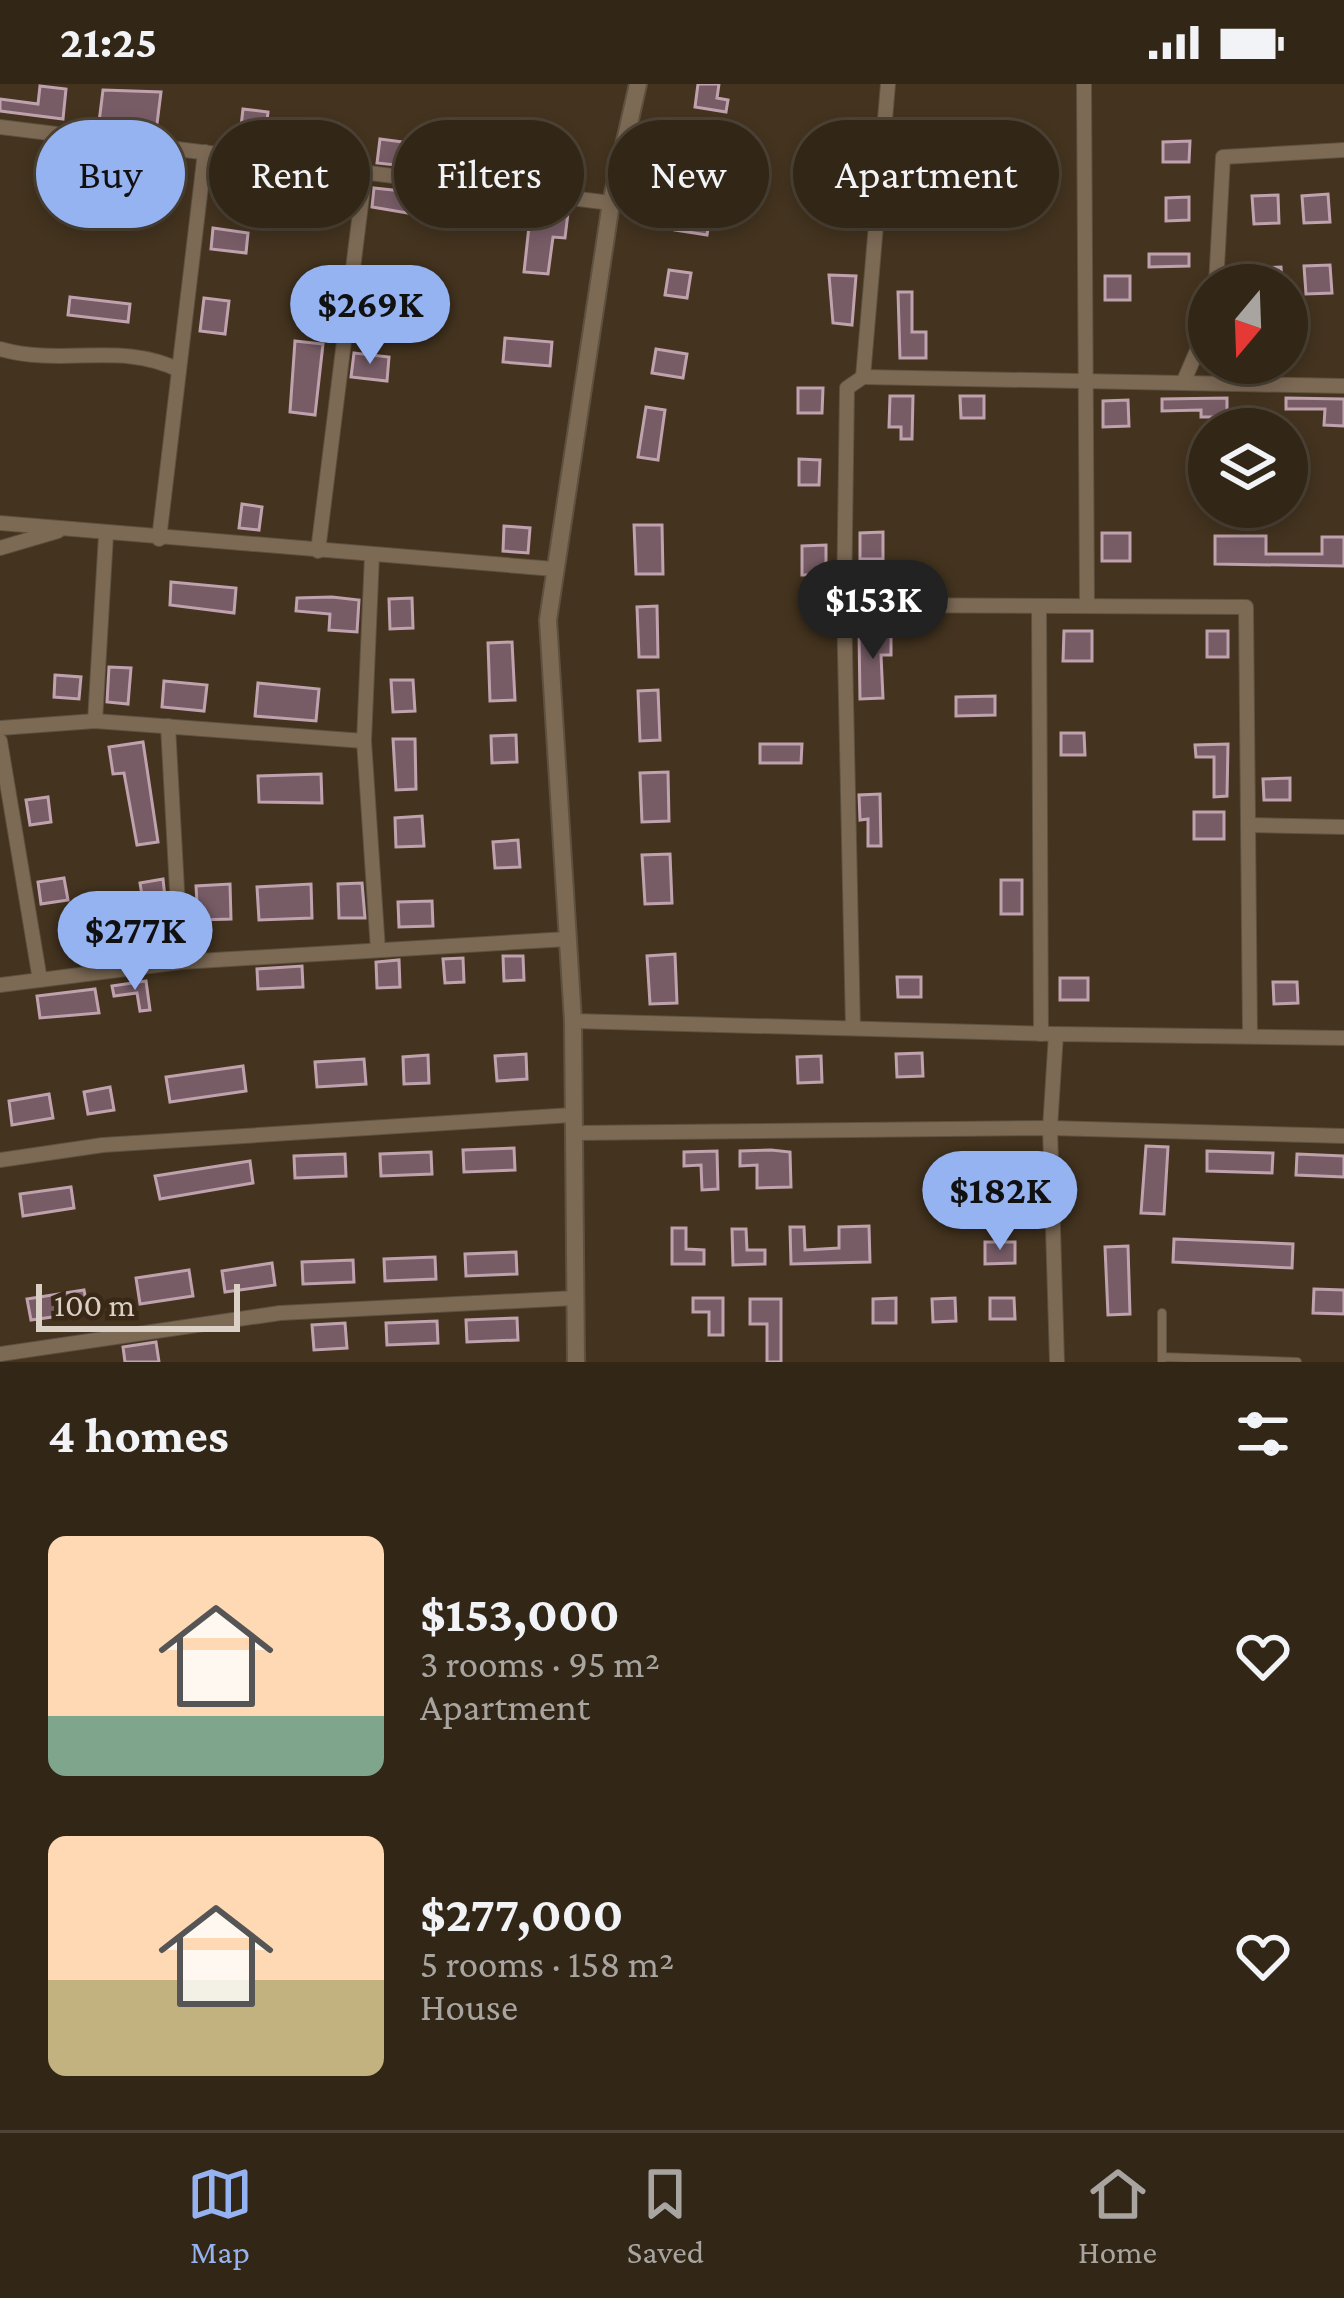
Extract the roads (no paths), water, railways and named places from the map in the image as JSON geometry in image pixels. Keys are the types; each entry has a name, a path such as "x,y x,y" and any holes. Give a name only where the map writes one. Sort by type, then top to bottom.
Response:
{"street":[{"path":"630,120 638,84"},
{"path":"863,377 888,84"},
{"path":"1084,84 1087,606"},
{"path":"0,127 209,152"},
{"path":"1217,264 1222,157 1344,151"},
{"path":"159,539 205,152"},
{"path":"370,173 608,203"},
{"path":"576,1362 573,1021 548,620 608,222"},
{"path":"318,551 358,228"},
{"path":"0,349 37,359 134,355 179,370"},
{"path":"1183,383 1188,371"},
{"path":"853,1028 844,605 847,388 863,377 1344,386"},
{"path":"0,523 554,569"},
{"path":"0,548 60,531"},
{"path":"95,721 106,535"},
{"path":"372,555 364,741 378,950"},
{"path":"844,605 1246,607 1250,1036"},
{"path":"1039,606 1057,1362"},
{"path":"0,728 95,721 364,741"},
{"path":"168,726 181,962"},
{"path":"0,741 40,980"},
{"path":"1248,825 1344,827"},
{"path":"0,985 181,962 568,939"},
{"path":"573,1021 1344,1038"},
{"path":"0,1160 103,1145 573,1124 1344,1136"},
{"path":"0,1354 280,1313 575,1298"}],"lane":[{"path":"1162,1312 1162,1359 1297,1362"}]}
